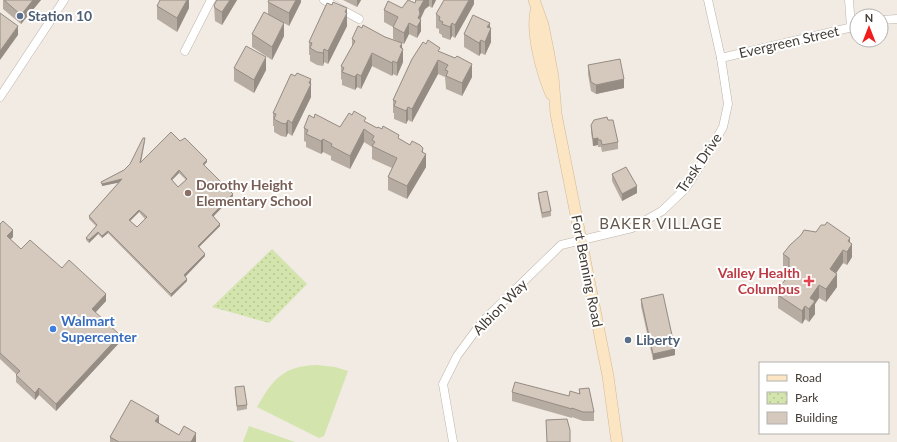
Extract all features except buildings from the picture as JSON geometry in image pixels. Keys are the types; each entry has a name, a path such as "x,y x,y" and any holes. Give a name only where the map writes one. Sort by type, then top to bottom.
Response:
{"street":[{"path":"0,97 64,0"},
{"path":"185,51 211,0"},
{"path":"324,0 359,19"},
{"name":"Trask Drive","path":"581,241 632,228 662,211 685,188 723,127 728,104 721,58 708,0"},
{"name":"Fort Benning Road","path":"535,5 535,29 545,80 553,100 608,376 617,442"},
{"name":"Evergreen Street","path":"721,58 849,27"},
{"name":"Albion Way","path":"453,442 443,384 457,356 482,322 561,246 581,241"}],"green space":[{"path":"272,249 307,284 269,323 212,307"},
{"path":"317,365 335,367 348,371 324,436 319,438 257,407 268,389 287,371 305,366"},
{"path":"249,426 295,442 243,442"}],"place":[{"name":"Station 10","path":"20,16"},
{"name":"Dorothy Height Elementary School","path":"188,193"},
{"name":"Valley Health Columbus","path":"809,281"},
{"name":"Walmart Supercenter","path":"53,329"},
{"name":"Liberty","path":"628,340"}],"district":[{"name":"BAKER VILLAGE","path":"661,224"}]}
